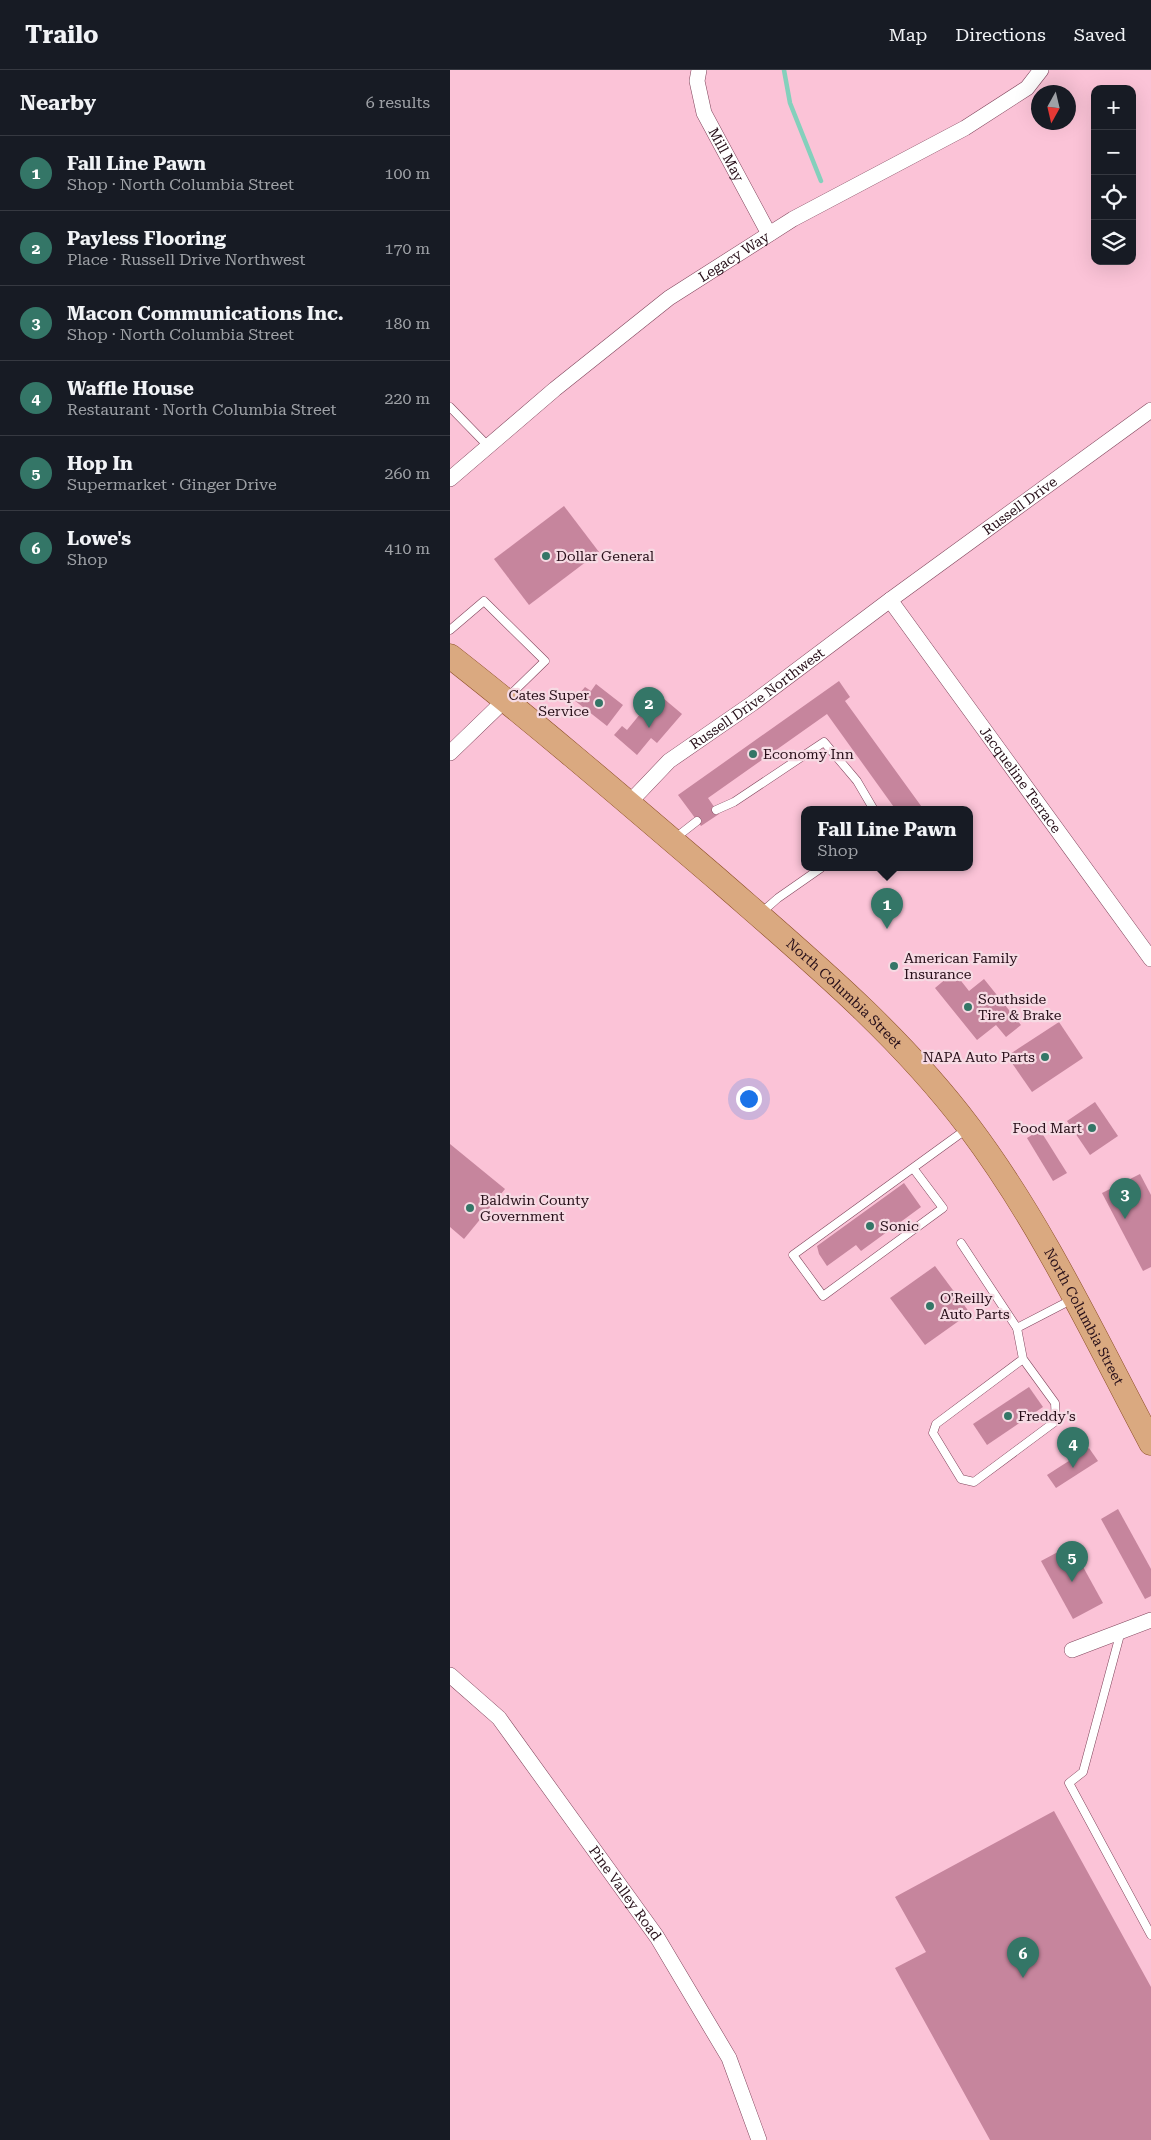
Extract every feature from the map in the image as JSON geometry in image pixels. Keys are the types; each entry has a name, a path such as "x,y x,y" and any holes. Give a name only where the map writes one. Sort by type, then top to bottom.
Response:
{"main road":[{"name":"North Columbia Street","path":"450,656 629,803 818,966 912,1058 969,1127 1015,1193 1074,1298 1151,1443"}],"street":[{"name":"Mill May","path":"699,70 697,81 704,113 769,234"},
{"name":"Legacy Way","path":"450,479 555,389 669,298 792,219 965,128 1027,88 1041,70"},
{"name":"Russell Drive","path":"890,600 1151,410"},
{"name":"Russell Drive Northwest","path":"629,803 669,761 753,703 890,600"},
{"name":"Jacqueline Terrace","path":"890,600 1151,959"},
{"path":"450,753 505,700"},
{"path":"1072,1650 1151,1620"},
{"name":"Pine Valley Road","path":"450,1676 499,1718 657,1937 728,2058 759,2140"}],"lane":[{"path":"450,407 488,446"},
{"path":"450,630 484,601 545,661 505,700"},
{"path":"716,810 734,802 824,742 857,781 872,806"},
{"path":"672,841 697,821"},
{"path":"759,915 778,898 818,871"},
{"path":"913,1168 943,1208 823,1296 793,1255 969,1127"},
{"path":"960,1243 1016,1328 1023,1359 1055,1403 1056,1421 974,1482 961,1479 933,1433 936,1424 1023,1359"},
{"path":"1016,1328 1074,1298"},
{"path":"1121,1632 1083,1772 1069,1783 1151,1935"}],"building":[{"name":"Dollar General","path":"564,506 599,552 529,605 494,559"},
{"name":"Economy Inn","path":"839,681 850,697 845,701 921,806 893,806 827,714 708,798 719,814 701,826 678,795"},
{"name":"Cates Super Service","path":"596,684 623,705 607,726 574,700 585,687 591,691"},
{"path":"663,698 682,714 657,743 651,738 637,755 614,735 622,726 627,730 645,708 651,713"},
{"path":"878,871 894,871 883,878"},
{"path":"954,972 969,991 984,979 1021,1025 1006,1037 996,1025 977,1040 935,988"},
{"name":"NAPA Auto Parts","path":"1059,1022 1083,1058 1032,1092 1007,1056"},
{"name":"Food Mart","path":"1095,1102 1118,1136 1090,1155 1067,1121"},
{"path":"1040,1130 1067,1173 1053,1181 1027,1138"},
{"name":"Baldwin County Government","path":"450,1144 505,1189 464,1239 450,1227"},
{"path":"1140,1174 1151,1195 1151,1267 1143,1271 1102,1193"},
{"name":"Sonic","path":"904,1183 921,1207 861,1251 856,1245 827,1266 819,1254 817,1246"},
{"name":"O'Reilly Auto Parts","path":"935,1266 970,1313 925,1345 890,1298"},
{"name":"Freddy's","path":"1029,1387 1043,1407 987,1445 973,1424"},
{"path":"1089,1448 1098,1461 1056,1488 1047,1475"},
{"path":"1118,1509 1151,1569 1151,1596 1145,1599 1101,1519"},
{"path":"1071,1545 1103,1603 1073,1619 1041,1561"},
{"path":"1054,1811 1151,1987 1151,2140 990,2140 895,1968 926,1952 895,1897"}],"waterway":[{"path":"784,70 790,103 821,181"}],"place":[{"name":"Dollar General","path":"546,556"},
{"name":"Cates Super Service","path":"599,703"},
{"name":"Payless Flooring","path":"649,728"},
{"name":"Economy Inn","path":"753,754"},
{"name":"Fall Line Pawn","path":"887,929"},
{"name":"American Family Insurance","path":"894,966"},
{"name":"Southside Tire & Brake","path":"968,1007"},
{"name":"NAPA Auto Parts","path":"1045,1057"},
{"name":"Food Mart","path":"1092,1128"},
{"name":"Baldwin County Government","path":"470,1208"},
{"name":"Macon Communications Inc.","path":"1125,1219"},
{"name":"Sonic","path":"870,1226"},
{"name":"O'Reilly Auto Parts","path":"930,1306"},
{"name":"Freddy's","path":"1008,1416"},
{"name":"Waffle House","path":"1073,1468"},
{"name":"Hop In","path":"1072,1582"},
{"name":"Lowe's","path":"1023,1978"}]}
